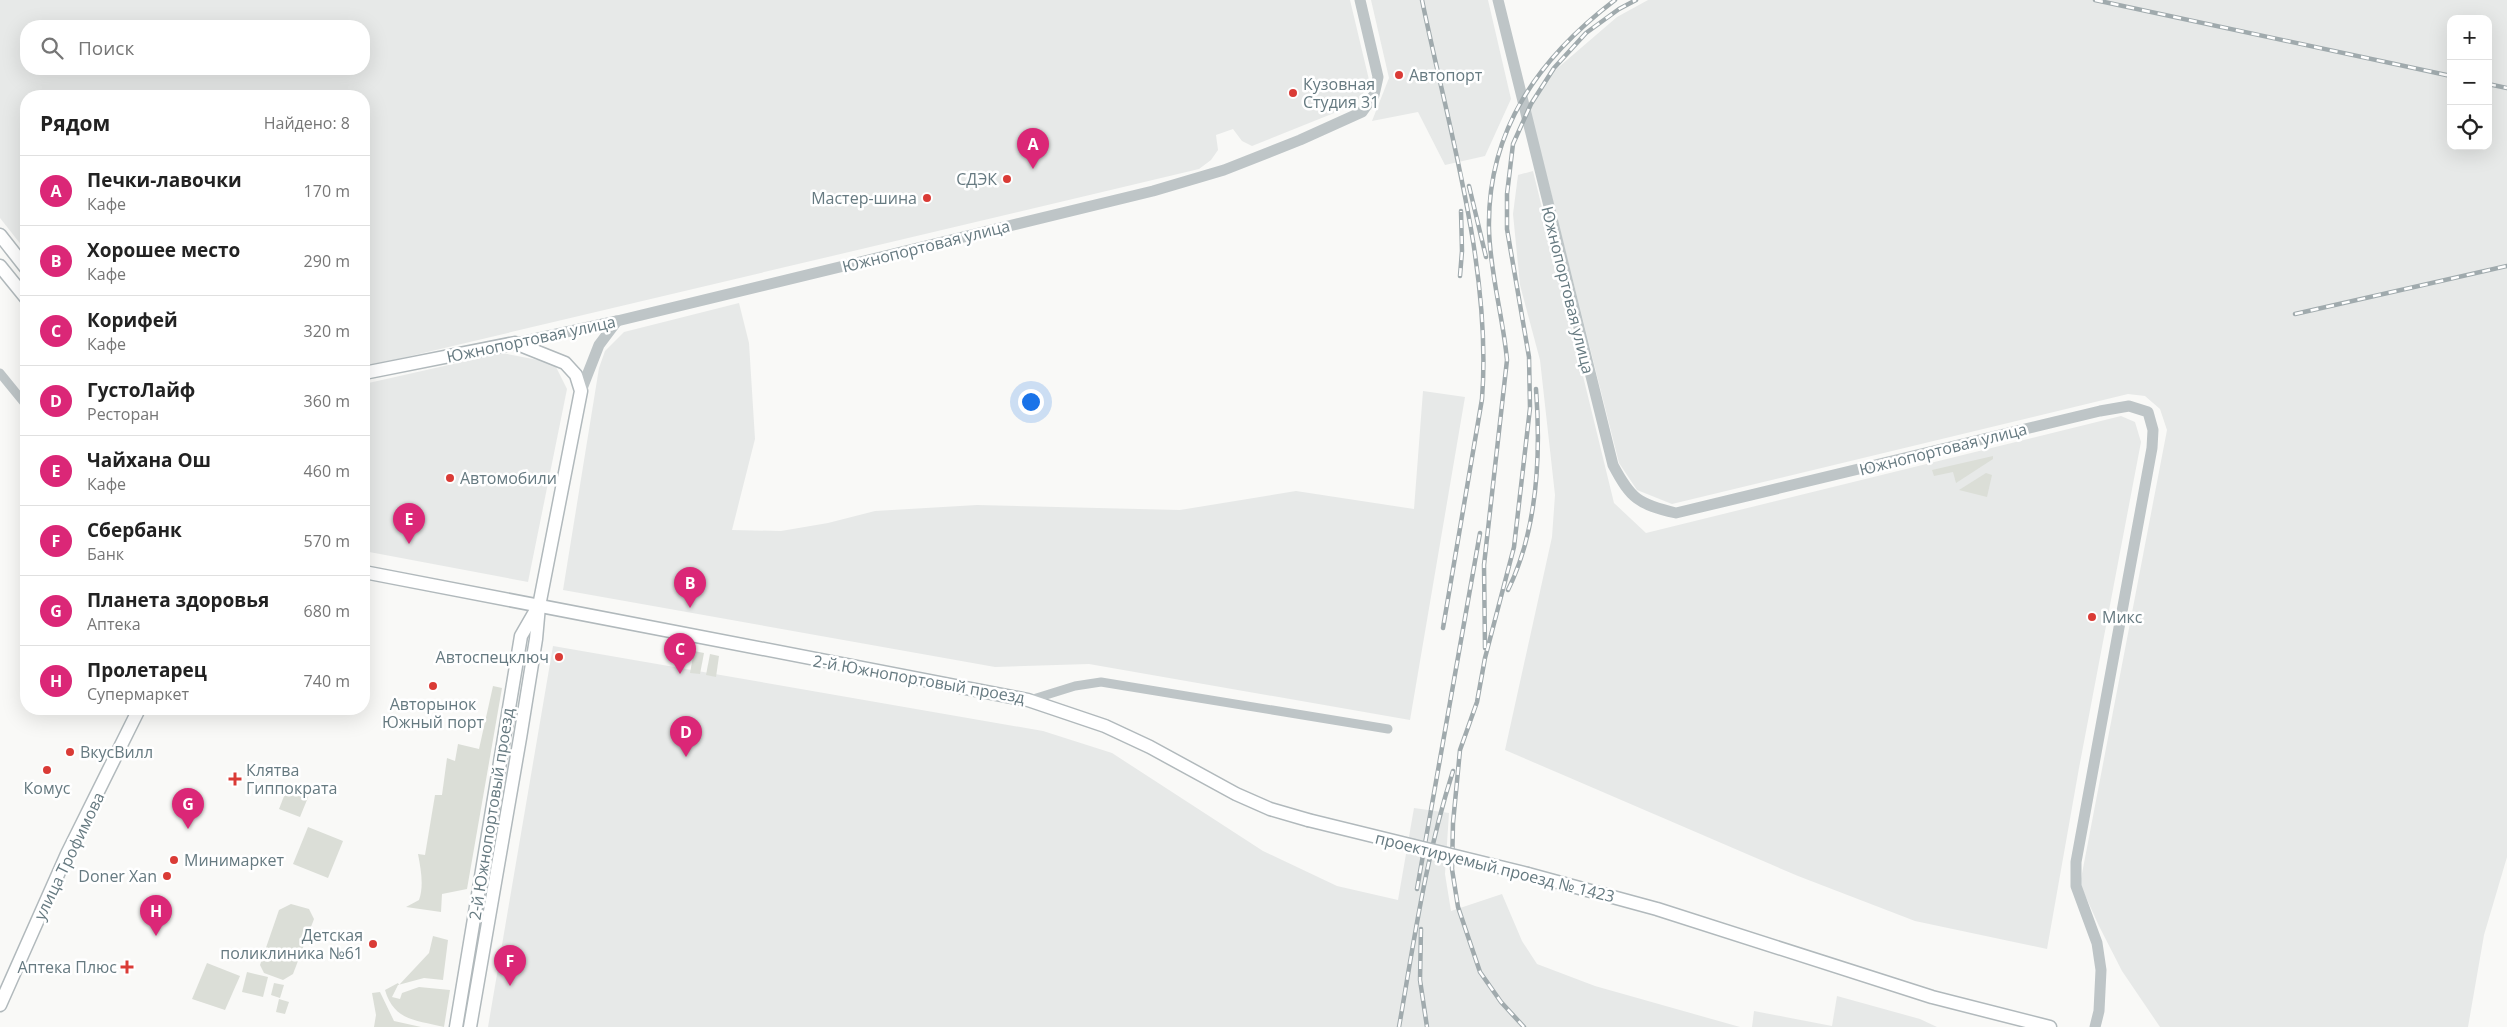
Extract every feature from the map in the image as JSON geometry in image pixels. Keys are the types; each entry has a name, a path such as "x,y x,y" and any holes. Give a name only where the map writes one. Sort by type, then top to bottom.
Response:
{"main road":[{"path":"0,235 20,260"},
{"path":"0,266 20,291"},
{"path":"370,573 539,606 581,391 576,375 565,363 515,343"},
{"name":"Южнопортовая улица","path":"370,372 515,343"},
{"name":"2-й Южнопортовый проезд","path":"456,1027 521,636 539,606"},
{"name":"2-й Южнопортовый проезд","path":"470,1027 532,662 539,606"},
{"name":"2-й Южнопортовый проезд","path":"539,606 1028,700"},
{"path":"517,660 522,654 526,653 532,658 532,662"},
{"name":"проектируемый проезд № 1423","path":"1028,700 1105,726 1150,747 1236,794 1270,809 1528,874 1657,909 1932,997 2050,1027"},
{"name":"улица Трофимова","path":"0,1005 70,847 136,715"}],"street":[{"name":"Южнопортовая улица","path":"515,343 617,321 1153,191 1224,170 1300,140 1362,112 1374,95 1378,77 1360,0"},
{"name":"Южнопортовая улица","path":"1498,0 1612,465 1626,490 1646,506 1676,514 2100,411 2129,406 2148,412 2153,430 2152,448 2076,862 2076,886 2098,943 2101,970 2099,1011 2095,1027"},
{"path":"581,391 599,345 617,321"},
{"path":"0,373 20,398"},
{"name":"2-й Южнопортовый проезд","path":"1028,700 1075,686 1102,682 1388,729"}],"shaded area":[{"path":"0,0 1350,0 1370,84 1354,105 1252,146 1242,141 1233,129 1216,135 1218,150 1211,160 1199,169 370,366 370,90 20,90 20,243 0,218"},
{"path":"1371,0 1488,0 1511,99 1485,156 1445,165 1418,112 1372,121 1389,78"},
{"path":"1648,0 2507,0 2507,857 2484,935 2468,1027 2160,1027 2122,971 2080,884 2167,430 2160,409 2145,396 2128,394 1672,504 1637,490 1619,463 1530,110 1553,72 1617,17"},
{"path":"1533,171 1614,503 1646,533 2121,416 2135,422 2141,442 2079,768 2047,949 1915,921 1798,876 1505,750 1552,537 1555,495 1540,360 1520,285 1513,214 1518,175"},
{"path":"739,303 749,343 755,439 732,530 781,531 828,523 875,511 977,505 1180,510 1296,491 1414,509 1423,391 1465,397 1410,720 1089,664 995,667 563,590 599,368 605,351 624,332"},
{"path":"502,353 554,363 567,389 528,582 370,552 370,383"},
{"path":"1993,456 1993,459 1956,483 1953,472 1934,476 1932,470"},
{"path":"1986,473 1992,475 1987,497 1959,490"},
{"path":"553,646 1043,731 1112,753 1263,851 1337,886 1398,900 1414,808 1449,813 1445,874 1451,911 1502,894 1522,941 1537,964 1595,986 1740,1027 488,1027"},
{"path":"694,651 704,653 700,674 690,673"},
{"path":"710,654 719,656 716,677 706,675"},
{"path":"493,686 502,688 467,889 442,894 441,912 406,907 419,900 421,895 422,878 418,854 425,855 435,795 442,795 447,758 455,761 458,744 479,749"},
{"path":"288,786 309,795 300,817 279,809"},
{"path":"308,827 343,841 328,878 293,864"},
{"path":"291,904 309,909 314,919 293,974 283,980 264,973 260,965 279,910"},
{"path":"433,936 448,940 443,980 424,978 399,985 429,953"},
{"path":"207,963 240,976 225,1010 192,999"},
{"path":"247,972 268,977 263,997 242,992"},
{"path":"274,983 284,985 280,998 271,995"},
{"path":"398,983 399,985 392,997 400,999 402,993 419,987 450,990 444,1027 407,1018 394,1008 385,990"},
{"path":"380,992 394,1021 421,1027 374,1027 376,1015 372,993"},
{"path":"1837,996 1920,1019 1937,1027 1752,1027 1754,1011 1832,1026"},
{"path":"279,999 289,1002 285,1014 276,1012"}],"railway":[{"path":"1422,0 1466,198 1480,300 1483,350 1482,399 1443,628"},
{"path":"1485,648 1484,565 1507,360 1492,262 1489,229 1491,193 1497,160 1508,128 1523,99 1541,72 1563,46 1615,0"},
{"path":"1524,1027 1501,1002 1480,972 1458,907 1452,869 1453,823 1460,750 1477,702 1485,658 1514,547 1530,408 1529,357 1507,229 1507,194 1513,144 1531,104 1554,68 1586,33 1619,9 1636,0"},
{"path":"2095,0 2447,75"},
{"path":"2492,85 2507,88"},
{"path":"1469,186 1486,257"},
{"path":"1460,276 1462,251 1461,211"},
{"path":"2295,314 2507,266"},
{"path":"1508,590 1518,567 1525,543 1535,492 1538,440 1536,389"},
{"path":"1417,889 1480,533"},
{"path":"1399,1027 1428,866 1453,771"},
{"path":"1421,929 1420,980 1427,1027"}],"place":[{"name":"Автопорт","path":"1399,75"},
{"name":"Кузовная Студия 31","path":"1293,93"},
{"name":"Печки-лавочки","path":"1033,169"},
{"name":"СДЭК","path":"1007,179"},
{"name":"Мастер-шина","path":"927,198"},
{"name":"Автомобили","path":"450,478"},
{"name":"Чайхана Ош","path":"409,544"},
{"name":"Хорошее место","path":"690,608"},
{"name":"Микс","path":"2092,617"},
{"name":"Автоспецключ","path":"559,657"},
{"name":"Корифей","path":"680,674"},
{"name":"Авторынок Южный порт","path":"433,686"},
{"name":"ВкусВилл","path":"70,752"},
{"name":"ГустоЛайф","path":"686,757"},
{"name":"Комус","path":"47,770"},
{"name":"Клятва Гиппократа","path":"235,779"},
{"name":"Планета здоровья","path":"188,829"},
{"name":"Минимаркет","path":"174,860"},
{"name":"Doner Xan","path":"167,876"},
{"name":"Пролетарец","path":"156,936"},
{"name":"Детская поликлиника №61","path":"373,944"},
{"name":"Аптека Плюс","path":"127,967"},
{"name":"Сбербанк","path":"510,986"}]}
